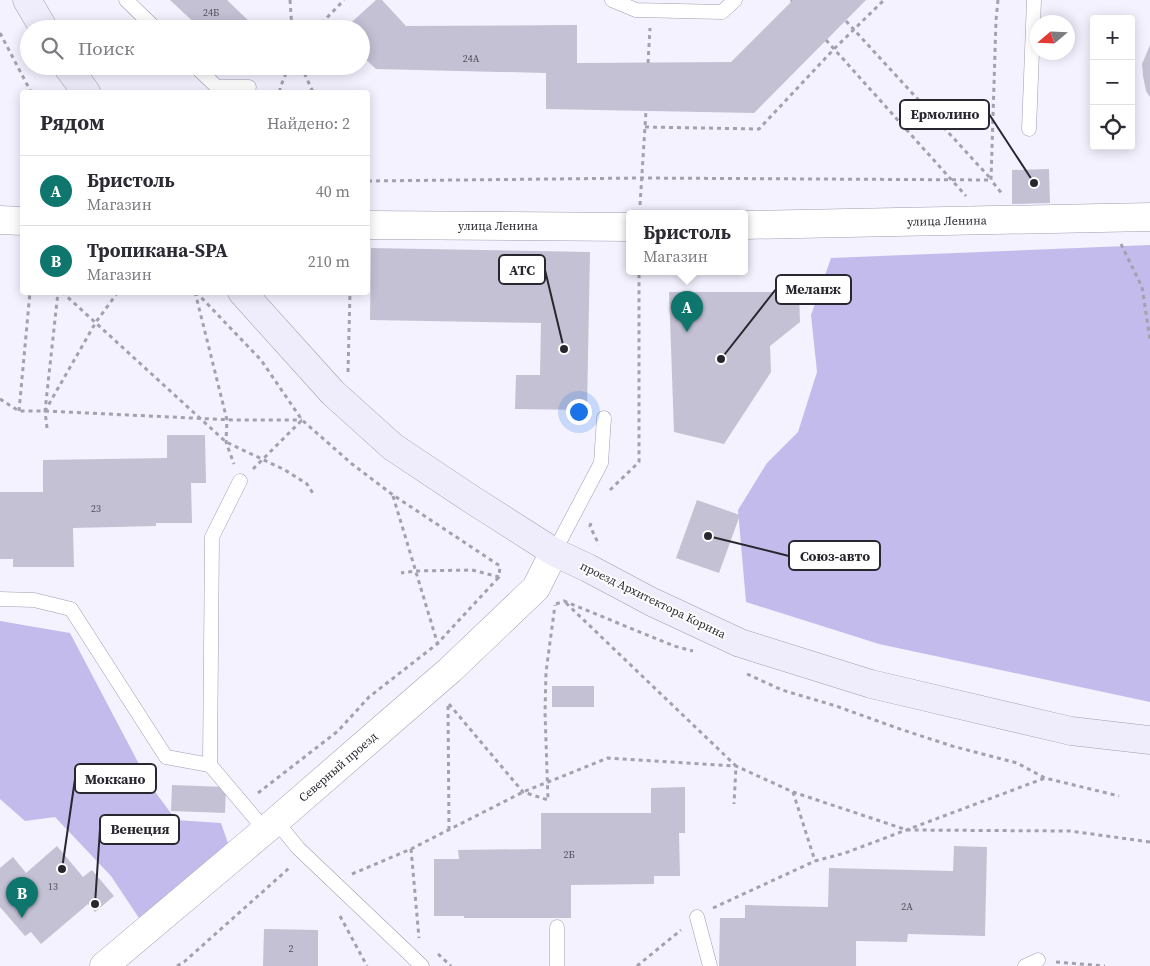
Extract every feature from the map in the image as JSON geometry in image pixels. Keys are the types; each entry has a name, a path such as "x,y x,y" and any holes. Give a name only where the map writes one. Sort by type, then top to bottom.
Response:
{"street":[{"path":"27,0 39,20"},
{"path":"74,75 85,90"},
{"name":"улица Ленина","path":"748,225 1150,217"},
{"path":"0,220 20,221"},
{"name":"улица Ленина","path":"370,225 626,227"},
{"name":"проезд Архитектора Корина","path":"245,295 333,393 394,447 554,552 652,602 740,643 871,684 1071,731 1150,740"},
{"name":"Северный проезд","path":"104,966 270,826 450,670 536,588 554,552"}],"lane":[{"path":"126,0 147,20"},
{"path":"612,0 636,10 722,12 735,0"},
{"path":"1030,129 1034,0"},
{"path":"204,75 217,87 249,86"},
{"path":"554,552 601,463 604,418"},
{"path":"210,765 212,538 240,481"},
{"path":"0,599 34,600 71,608 166,757 210,765 244,805 298,848 422,966"},
{"path":"697,917 710,966"},
{"path":"557,927 558,966"}],"path":[{"path":"290,0 291,20"},
{"path":"325,20 344,0"},
{"path":"645,127 759,129 834,49 884,0"},
{"path":"991,180 998,0"},
{"path":"648,62 650,10"},
{"path":"846,21 991,180 1022,220"},
{"path":"0,33 20,71"},
{"path":"826,40 988,220"},
{"path":"22,75 30,90"},
{"path":"280,90 285,75"},
{"path":"305,75 312,90"},
{"path":"639,210 646,111"},
{"path":"370,181 642,178 991,180"},
{"path":"1126,254 1142,286 1150,340"},
{"path":"606,494 639,462 638,275"},
{"path":"19,411 30,295"},
{"path":"47,428 45,411 58,295"},
{"path":"65,295 226,442 264,459 307,484 314,495"},
{"path":"45,411 96,322 116,295"},
{"path":"197,295 227,420 226,442 240,481 302,420"},
{"path":"199,295 261,360 302,420 352,464 393,495 500,566 499,577 437,644 369,697 338,730 244,805"},
{"path":"348,378 350,295"},
{"path":"0,399 19,411 227,420 302,420"},
{"path":"594,517 590,526 601,549"},
{"path":"401,573 472,570 499,577"},
{"path":"564,601 736,766 793,792 907,830 1070,830 1150,842"},
{"path":"550,606 564,601 674,646 697,653"},
{"path":"448,704 523,792 548,800 545,712 546,672 555,604"},
{"path":"739,670 782,690 836,706 952,746 1017,763 1045,778 1119,796"},
{"path":"441,710 455,697"},
{"path":"347,876 411,849 523,792 608,758 736,766"},
{"path":"734,804 736,766"},
{"path":"637,966 697,917 722,903 815,860 845,853 1045,778"},
{"path":"793,792 815,860"},
{"path":"177,966 184,962 287,870 298,848"},
{"path":"411,849 419,938"},
{"path":"1032,963 1105,966"}],"shaded area":[{"path":"1150,245 1150,702 879,644 746,602 738,510 767,463 798,432 817,372 811,315 831,258"},
{"path":"0,621 70,633 150,785 176,820 221,823 230,849 139,918 111,876 55,817 25,821 0,799"}],"building":[{"path":"170,0 227,0 248,20 191,20"},
{"path":"376,0 382,0 406,26 577,25 577,63 731,62 793,0 866,0 754,113 546,109 546,73 376,69 370,63 370,20 354,20"},
{"path":"1150,45 1150,97 1146,91 1142,64"},
{"path":"1049,169 1050,203 1012,204 1012,170"},
{"path":"371,248 590,252 587,410 515,409 516,375 540,375 541,323 370,320"},
{"path":"669,292 799,292 800,322 770,346 771,372 724,444 674,432"},
{"path":"167,435 205,435 206,483 191,483 192,523 156,523 156,526 73,528 74,567 13,567 13,559 0,559 0,492 43,492 43,460 167,458"},
{"path":"697,500 740,515 719,573 676,558"},
{"path":"552,686 594,686 594,707 552,707"},
{"path":"172,785 226,787 225,813 171,811"},
{"path":"685,787 685,833 679,833 680,876 654,876 654,884 571,885 571,918 464,918 464,916 434,916 434,859 459,859 458,850 541,849 541,813 651,813 651,788"},
{"path":"57,846 83,877 92,870 114,896 95,912 88,904 41,944 31,932 25,936 0,907 0,868 13,857 26,873"},
{"path":"954,846 987,847 985,936 908,934 907,942 856,941 856,966 719,966 720,918 745,918 745,905 828,907 829,868 953,871"},
{"path":"264,929 318,930 318,966 263,966"}],"place":[{"name":"Ермолино","path":"1034,183"},
{"name":"Бристоль","path":"687,332"},
{"name":"АТС","path":"564,349"},
{"name":"Меланж","path":"721,359"},
{"name":"Союз-авто","path":"708,536"},
{"name":"Моккано","path":"62,869"},
{"name":"Венеция","path":"95,904"},
{"name":"Тропикана-SPA","path":"22,918"}]}
